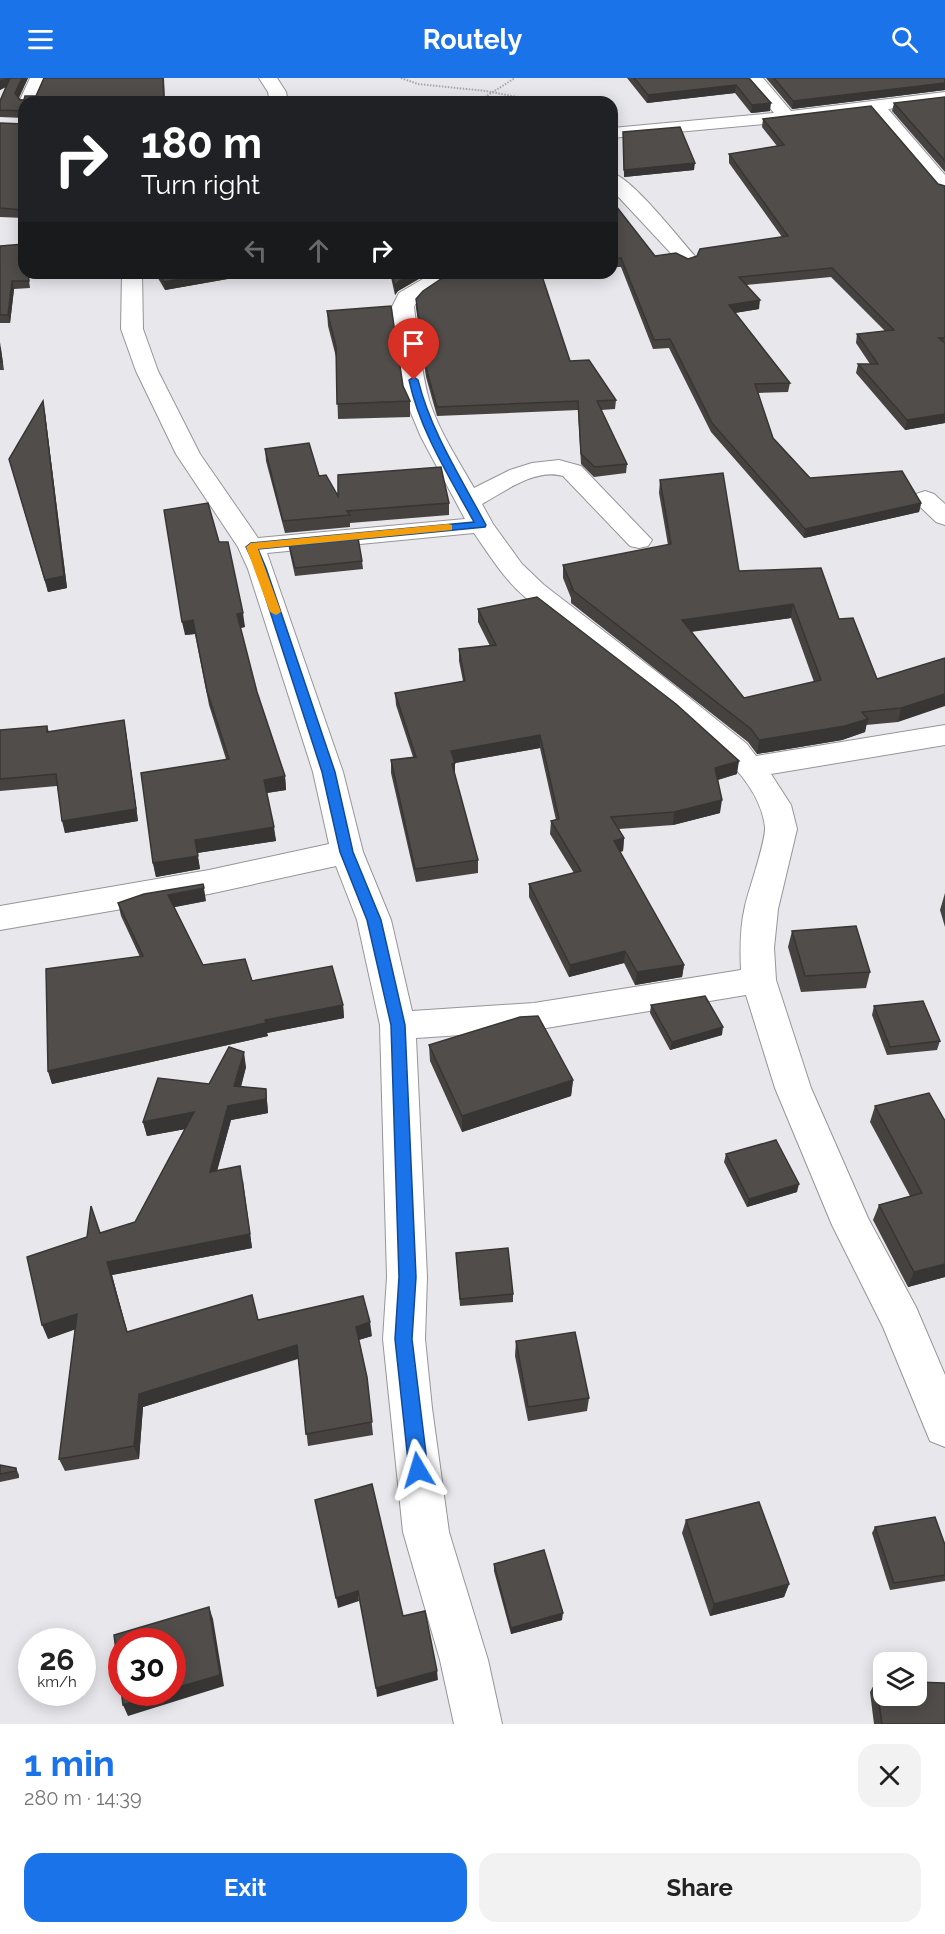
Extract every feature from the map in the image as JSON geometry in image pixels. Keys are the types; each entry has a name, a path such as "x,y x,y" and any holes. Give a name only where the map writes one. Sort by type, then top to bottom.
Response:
{"street":[{"path":"31,96 39,78"},
{"path":"268,78 278,96"},
{"path":"754,78 786,117"},
{"path":"618,132 786,117 945,97"},
{"path":"876,106 945,187"},
{"path":"618,185 644,210 687,259"},
{"path":"132,279 132,329 147,370 188,454 251,547 261,568 328,772 347,852 374,920 398,1025 408,1277 404,1339 426,1532 464,1660 478,1724"},
{"path":"439,279 407,298 403,307 409,358 418,401 434,437 475,513 513,570 534,591 676,700 736,751 764,785 774,805 781,829 762,909 757,948 759,980 793,1088 852,1225 901,1320 945,1426"},
{"path":"251,547 475,513 534,470 564,468 572,471 639,540"},
{"path":"925,499 945,517"},
{"path":"749,767 945,735"},
{"path":"0,918 187,886 347,852"},
{"path":"398,1025 498,1022 618,1005 759,980"}],"path":[{"path":"401,78 418,84 510,96"},
{"path":"488,96 515,78"}],"building":[{"path":"10,78 22,78 15,93 18,97 18,111 0,110 0,101"},
{"path":"44,78 163,78 164,96 36,96"},
{"path":"634,78 749,78 771,103 752,105 736,85 648,95"},
{"path":"774,78 945,78 945,83 793,101"},
{"path":"945,97 945,161 894,103"},
{"path":"871,106 938,184 945,186 945,338 939,338 945,343 945,414 907,420 858,364 878,364 857,334 894,330 832,268 739,277 760,300 729,305 790,383 755,384 773,438 810,478 902,471 921,503 805,529 712,423 670,339 654,340 621,258 618,258 618,209 655,256 676,253 688,259 697,256 700,249 788,236 729,154 784,145 763,119"},
{"path":"0,123 18,124 18,210 0,208"},
{"path":"680,127 695,163 624,170 623,132"},
{"path":"18,244 18,279 29,279 29,281 12,281 8,315 0,315 0,246"},
{"path":"162,279 180,279 164,282"},
{"path":"393,279 403,279 398,282 395,286"},
{"path":"441,279 543,279 570,361 589,360 616,400 597,401 627,464 595,467 581,454 578,401 437,407 426,368 416,299 423,291"},
{"path":"391,306 403,386 410,401 337,404 336,346 327,311"},
{"path":"43,401 64,576 45,580 9,459"},
{"path":"309,443 319,476 326,475 338,496 338,475 441,467 449,503 347,511 350,515 283,521 265,449"},
{"path":"723,473 739,571 821,568 839,619 853,618 877,679 945,658 945,694 901,708 862,712 868,719 845,726 759,740 751,729 571,589 573,589 563,565 671,544 660,480","holes":["793,604 821,680 744,698 682,620"]},
{"path":"208,503 219,542 228,542 243,613 237,614 257,692 285,776 264,780 274,827 195,840 198,856 153,863 141,773 229,759 207,691 193,620 182,622 164,510"},
{"path":"358,538 362,561 295,568 289,545"},
{"path":"537,597 676,704 739,761 715,768 722,800 674,812 611,817 624,838 614,841 684,965 637,972 625,951 570,965 529,884 581,871 551,821 559,819 540,735 451,751 455,763 452,764 478,860 415,869 391,760 416,757 395,693 465,681 459,649 496,645 478,609"},
{"path":"124,720 136,809 62,821 56,774 0,779 0,730 47,726 47,732"},
{"path":"203,884 204,888 168,895 203,965 245,959 252,981 332,966 343,1005 265,1020 266,1023 48,1071 46,969 143,956 118,903 144,894"},
{"path":"856,926 870,972 805,976 792,931"},
{"path":"705,996 723,1027 672,1042 651,1005"},
{"path":"923,1001 940,1041 890,1047 874,1006"},
{"path":"538,1016 573,1080 462,1116 429,1045 520,1017"},
{"path":"229,1047 244,1052 234,1086 266,1089 266,1099 228,1106 210,1172 240,1166 250,1234 107,1262 127,1332 252,1295 258,1320 363,1296 370,1322 356,1327 367,1377 372,1422 306,1434 297,1345 139,1394 134,1446 59,1459 77,1314 42,1325 27,1257 87,1237 91,1206 100,1233 135,1222 194,1112 143,1122 158,1078 209,1084"},
{"path":"929,1093 945,1121 945,1264 914,1272 879,1205 922,1193 875,1106"},
{"path":"776,1140 799,1184 749,1199 726,1154"},
{"path":"508,1248 513,1294 460,1299 456,1253"},
{"path":"575,1332 589,1398 528,1407 516,1341"},
{"path":"0,1465 16,1468 16,1471 0,1474"},
{"path":"372,1484 403,1616 425,1611 437,1671 376,1688 358,1591 336,1598 315,1500"},
{"path":"759,1502 789,1584 714,1604 686,1520"},
{"path":"935,1517 945,1545 945,1575 894,1583 875,1527"},
{"path":"544,1550 563,1613 511,1628 494,1564"},
{"path":"209,1607 220,1675 186,1685 186,1628 138,1628"},
{"path":"927,1682 945,1683 945,1724 882,1724 879,1706 927,1706"}],"slow traffic":[{"path":"276,612 251,547 448,528"}],"route":[{"path":"414,380 418,401 434,437 481,525 251,547 261,568 328,772 347,852 374,920 398,1025 408,1277 404,1339 418,1470"}]}
